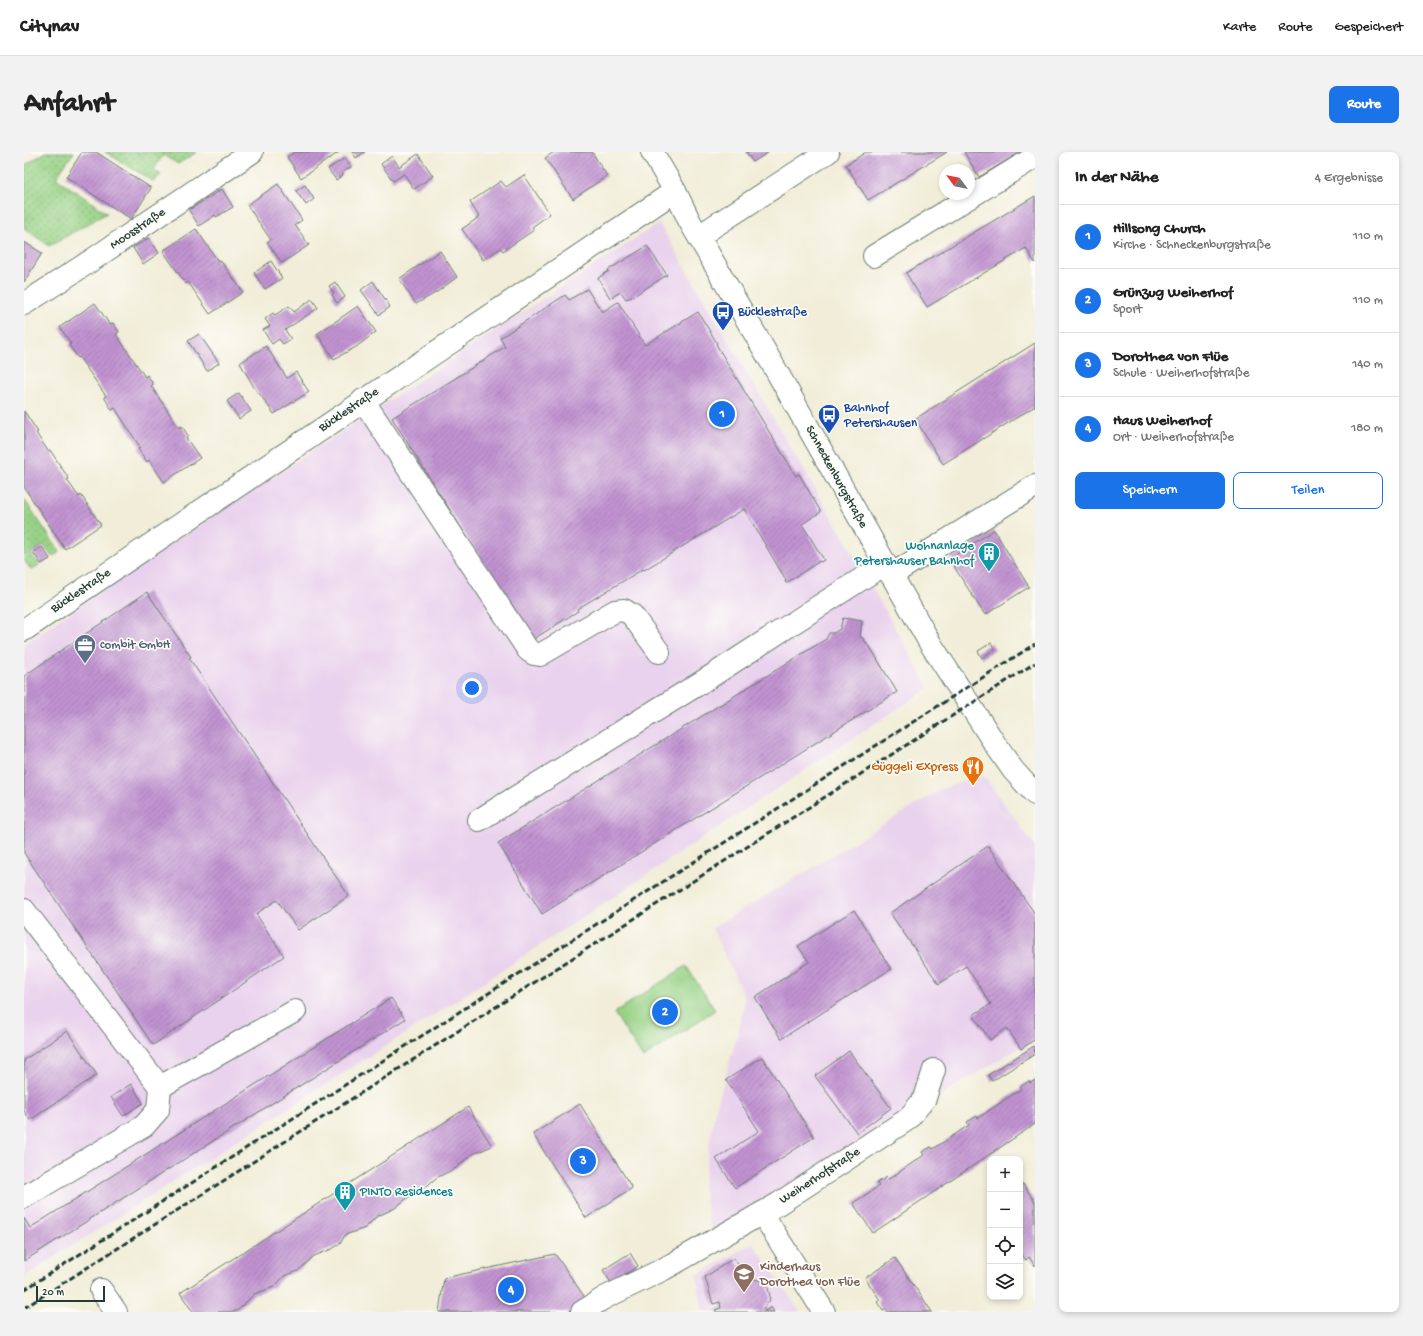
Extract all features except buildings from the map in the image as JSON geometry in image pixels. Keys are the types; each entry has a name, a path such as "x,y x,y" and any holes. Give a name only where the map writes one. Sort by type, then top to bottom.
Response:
{"street":[{"name":"Moosstraße","path":"24,304 252,152"},
{"name":"Schneckenburgstraße","path":"652,152 675,191 689,220 774,364 930,643 985,730 1013,770 1035,794"},
{"path":"699,236 828,152"},
{"path":"874,256 1035,157"},
{"name":"Bücklestraße","path":"24,630 675,191"},
{"path":"363,400 528,650 534,654 540,655 615,611 624,610 632,615 659,652"},
{"path":"479,820 713,675 827,600 974,525 1035,486"},
{"path":"24,910 160,1087 158,1110 144,1126 24,1197"},
{"path":"160,1087 295,1011"},
{"name":"Weiherhofstraße","path":"582,1312 604,1298 664,1269 762,1213 908,1119 925,1098 934,1070"},
{"path":"762,1213 824,1312"},
{"path":"101,1290 116,1312"}],"shaded area":[{"path":"659,223 856,559 929,688 439,1012 24,1277 24,644 143,562"},
{"path":"983,775 1035,846 1035,1038 711,1234 703,1185 714,1116 739,1029 745,998 712,928 942,789"},
{"name":"Kinderhaus Dorothea von Flüe","path":"753,1243 800,1312 703,1312 697,1275"}],"green space":[{"path":"46,152 74,152 56,178 107,213 49,246 24,228 24,166"},
{"path":"105,152 197,152 178,164 163,155 154,170 161,175 153,181"},
{"path":"24,499 60,552 52,557 43,545 31,553 39,565 31,570 24,560"},
{"path":"686,966 715,1010 643,1058 614,1013"}],"railway":[{"path":"24,1290 1035,644"},
{"path":"24,1308 1035,663"}],"place":[{"name":"Bücklestraße","path":"723,332"},
{"name":"Hillsong Church","path":"722,414"},
{"name":"Bahnhof Petershausen","path":"829,434"},
{"name":"Wohnanlage Petershauser Bahnhof","path":"989,572"},
{"name":"combit GmbH","path":"85,664"},
{"name":"Güggeli Express","path":"973,786"},
{"name":"Grünzug Weiherhof","path":"665,1012"},
{"name":"Dorothea von Flüe","path":"583,1161"},
{"name":"PINTO Residences","path":"345,1212"},
{"name":"Haus Weiherhof","path":"511,1290"},
{"name":"Kinderhaus Dorothea von Flüe","path":"744,1294"}]}
